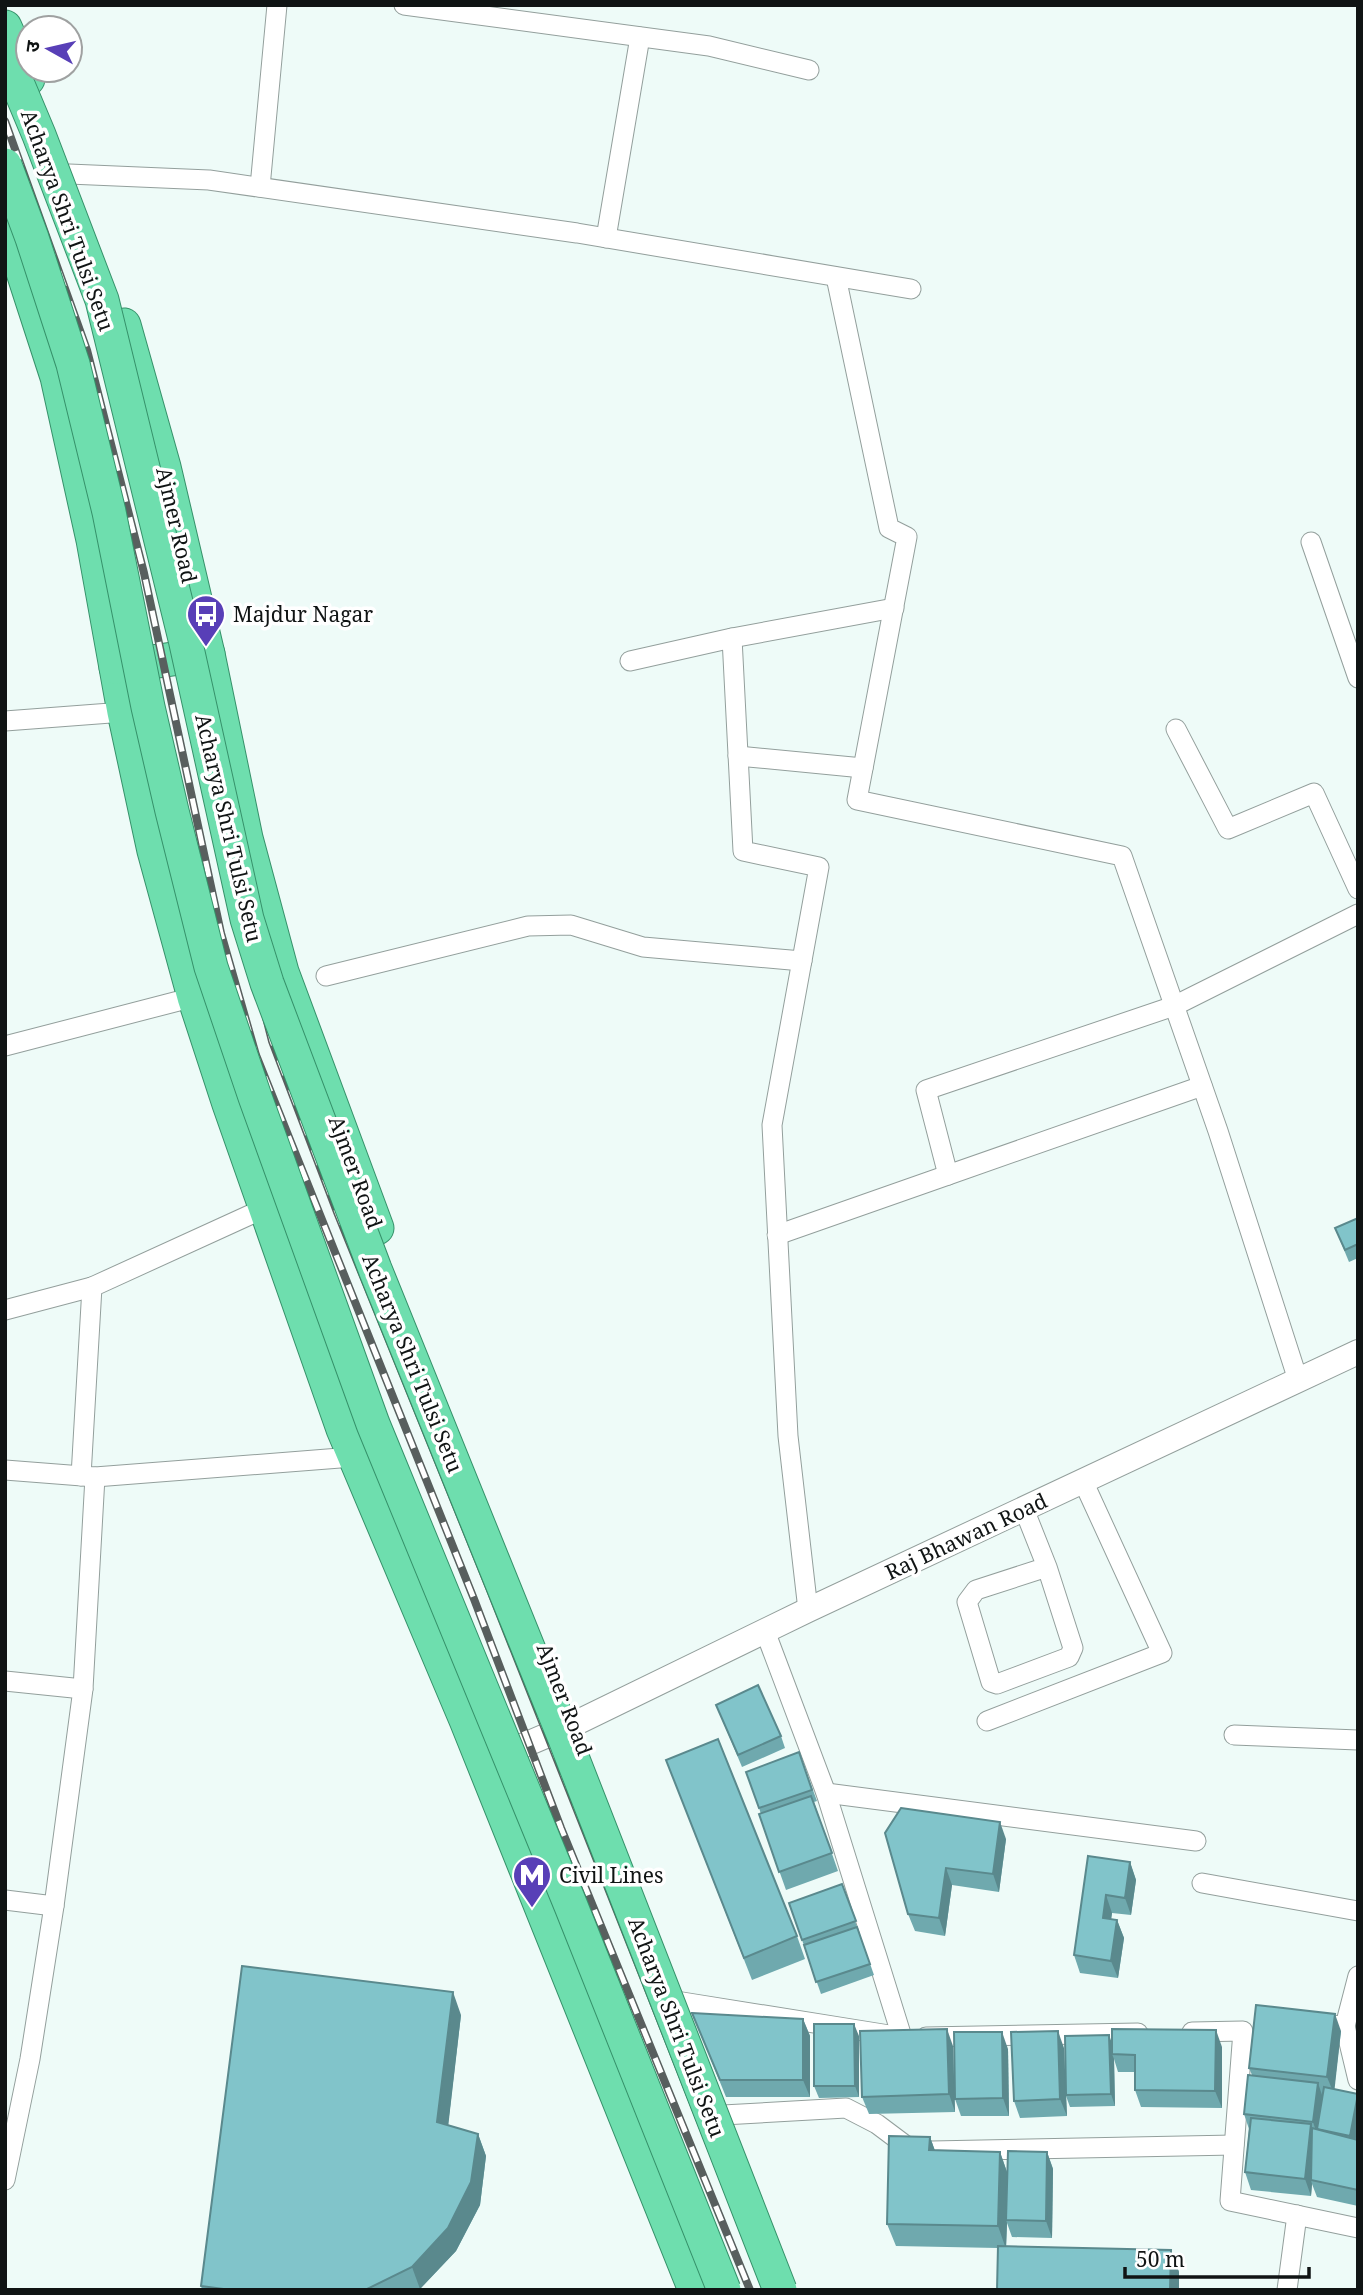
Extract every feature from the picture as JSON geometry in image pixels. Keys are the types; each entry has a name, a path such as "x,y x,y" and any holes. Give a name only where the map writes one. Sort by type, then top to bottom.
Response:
{"highway":[{"name":"Ajmer Road","path":"5,27 69,174 119,308 164,467 208,654 246,838 282,972 386,1253 576,1723 676,2001 793,2290"},
{"name":"Acharya Shri Tulsi Setu","path":"5,54 102,300 186,639 247,919 267,983 375,1269 565,1739 780,2290"},
{"name":"Acharya Shri Tulsi Setu","path":"5,165 74,364 148,707 211,967 373,1424 571,1906 724,2290"},
{"path":"5,217 57,377 93,540 124,712 154,850 194,997 343,1429 355,1452 483,1763 695,2290"},
{"path":"116,667 208,654"}],"street":[{"path":"260,187 276,5"},
{"path":"404,5 709,46 809,70"},
{"path":"606,237 640,37"},
{"path":"69,174 209,180 606,237 911,289"},
{"path":"836,276 888,528 907,537 857,800 1122,856 1202,1086 1298,1380"},
{"path":"1311,542 1358,678"},
{"path":"630,661 732,638 894,608"},
{"path":"732,638 743,851 819,867 772,1125 788,1436 808,1610"},
{"path":"5,721 124,712"},
{"path":"1175,729 1228,829 1314,793 1358,889"},
{"path":"738,756 863,768"},
{"path":"948,1175 926,1090 1174,1006 1358,914"},
{"path":"326,976 528,926 571,925 643,947 802,961"},
{"path":"5,1046 194,997"},
{"path":"777,1235 1202,1086"},
{"path":"5,1310 92,1287 265,1208"},
{"path":"5,2180 30,2059 83,1689 92,1287"},
{"name":"Raj Bhawan Road","path":"483,1763 576,1723 808,1610 1358,1352"},
{"path":"5,1470 88,1476 340,1458 355,1452"},
{"path":"988,1721 1162,1653 1083,1481"},
{"path":"1024,1509 1047,1567 1073,1648 1069,1657 997,1684 991,1682 967,1602 970,1595 976,1590 1047,1567"},
{"path":"765,1631 826,1793 902,2037"},
{"path":"5,1681 83,1689"},
{"path":"1234,1735 1358,1740"},
{"path":"826,1793 1196,1841"},
{"path":"1202,1882 1358,1911"},
{"path":"5,1900 54,1906"},
{"path":"1358,1976 1345,2026 1358,2080"},
{"path":"676,2001 902,2037 1159,2033 1249,2025 1230,2201 1358,2228"},
{"path":"1293,2022 1345,2026"},
{"path":"723,2115 846,2108 877,2124 905,2145 917,2150 932,2151 1234,2145"},
{"path":"1287,2290 1297,2215"}],"building":[{"path":"1358,1218 1358,1244 1345,1250 1335,1228"},
{"path":"758,1685 781,1736 738,1755 716,1705"},
{"path":"718,1739 797,1936 744,1958 666,1760"},
{"path":"799,1752 812,1790 759,1808 746,1772"},
{"path":"811,1796 832,1853 779,1872 759,1814"},
{"path":"901,1808 1000,1822 993,1874 946,1868 939,1918 908,1914 885,1833"},
{"path":"1088,1856 1130,1862 1125,1898 1106,1895 1103,1918 1117,1920 1111,1961 1074,1955"},
{"path":"842,1884 856,1921 802,1940 789,1903"},
{"path":"857,1927 870,1964 816,1982 804,1945"},
{"path":"242,1966 453,1992 437,2122 478,2134 471,2182 448,2228 412,2267 365,2290 231,2290 201,2286"},
{"path":"1256,2005 1335,2014 1327,2077 1249,2068"},
{"path":"692,2013 803,2019 803,2080 720,2080"},
{"path":"814,2024 854,2024 855,2086 814,2086"},
{"path":"947,2029 949,2094 862,2097 860,2031"},
{"path":"1112,2029 1216,2030 1215,2091 1135,2090 1135,2055 1112,2054"},
{"path":"1058,2031 1060,2099 1014,2101 1011,2032"},
{"path":"954,2032 1002,2032 1003,2098 955,2099"},
{"path":"1109,2035 1111,2094 1066,2095 1065,2036"},
{"path":"1248,2075 1318,2083 1313,2122 1244,2114"},
{"path":"1324,2087 1358,2094 1350,2136 1317,2129"},
{"path":"1251,2118 1311,2124 1305,2179 1245,2172"},
{"path":"1312,2128 1358,2140 1358,2190 1311,2180"},
{"path":"889,2136 930,2137 929,2150 1000,2152 998,2226 887,2224"},
{"path":"1008,2151 1047,2152 1046,2221 1006,2220"},
{"path":"998,2246 1171,2250 1170,2290 997,2290"}],"railway":[{"path":"5,75 28,126 105,349 159,564 200,759 272,1041 337,1212 767,2290"},
{"path":"5,121 87,350 144,573 221,933 256,1055 474,1599 561,1828 750,2290"}],"place":[{"name":"Majdur Nagar","path":"206,648"},
{"name":"Civil Lines","path":"532,1909"}]}
